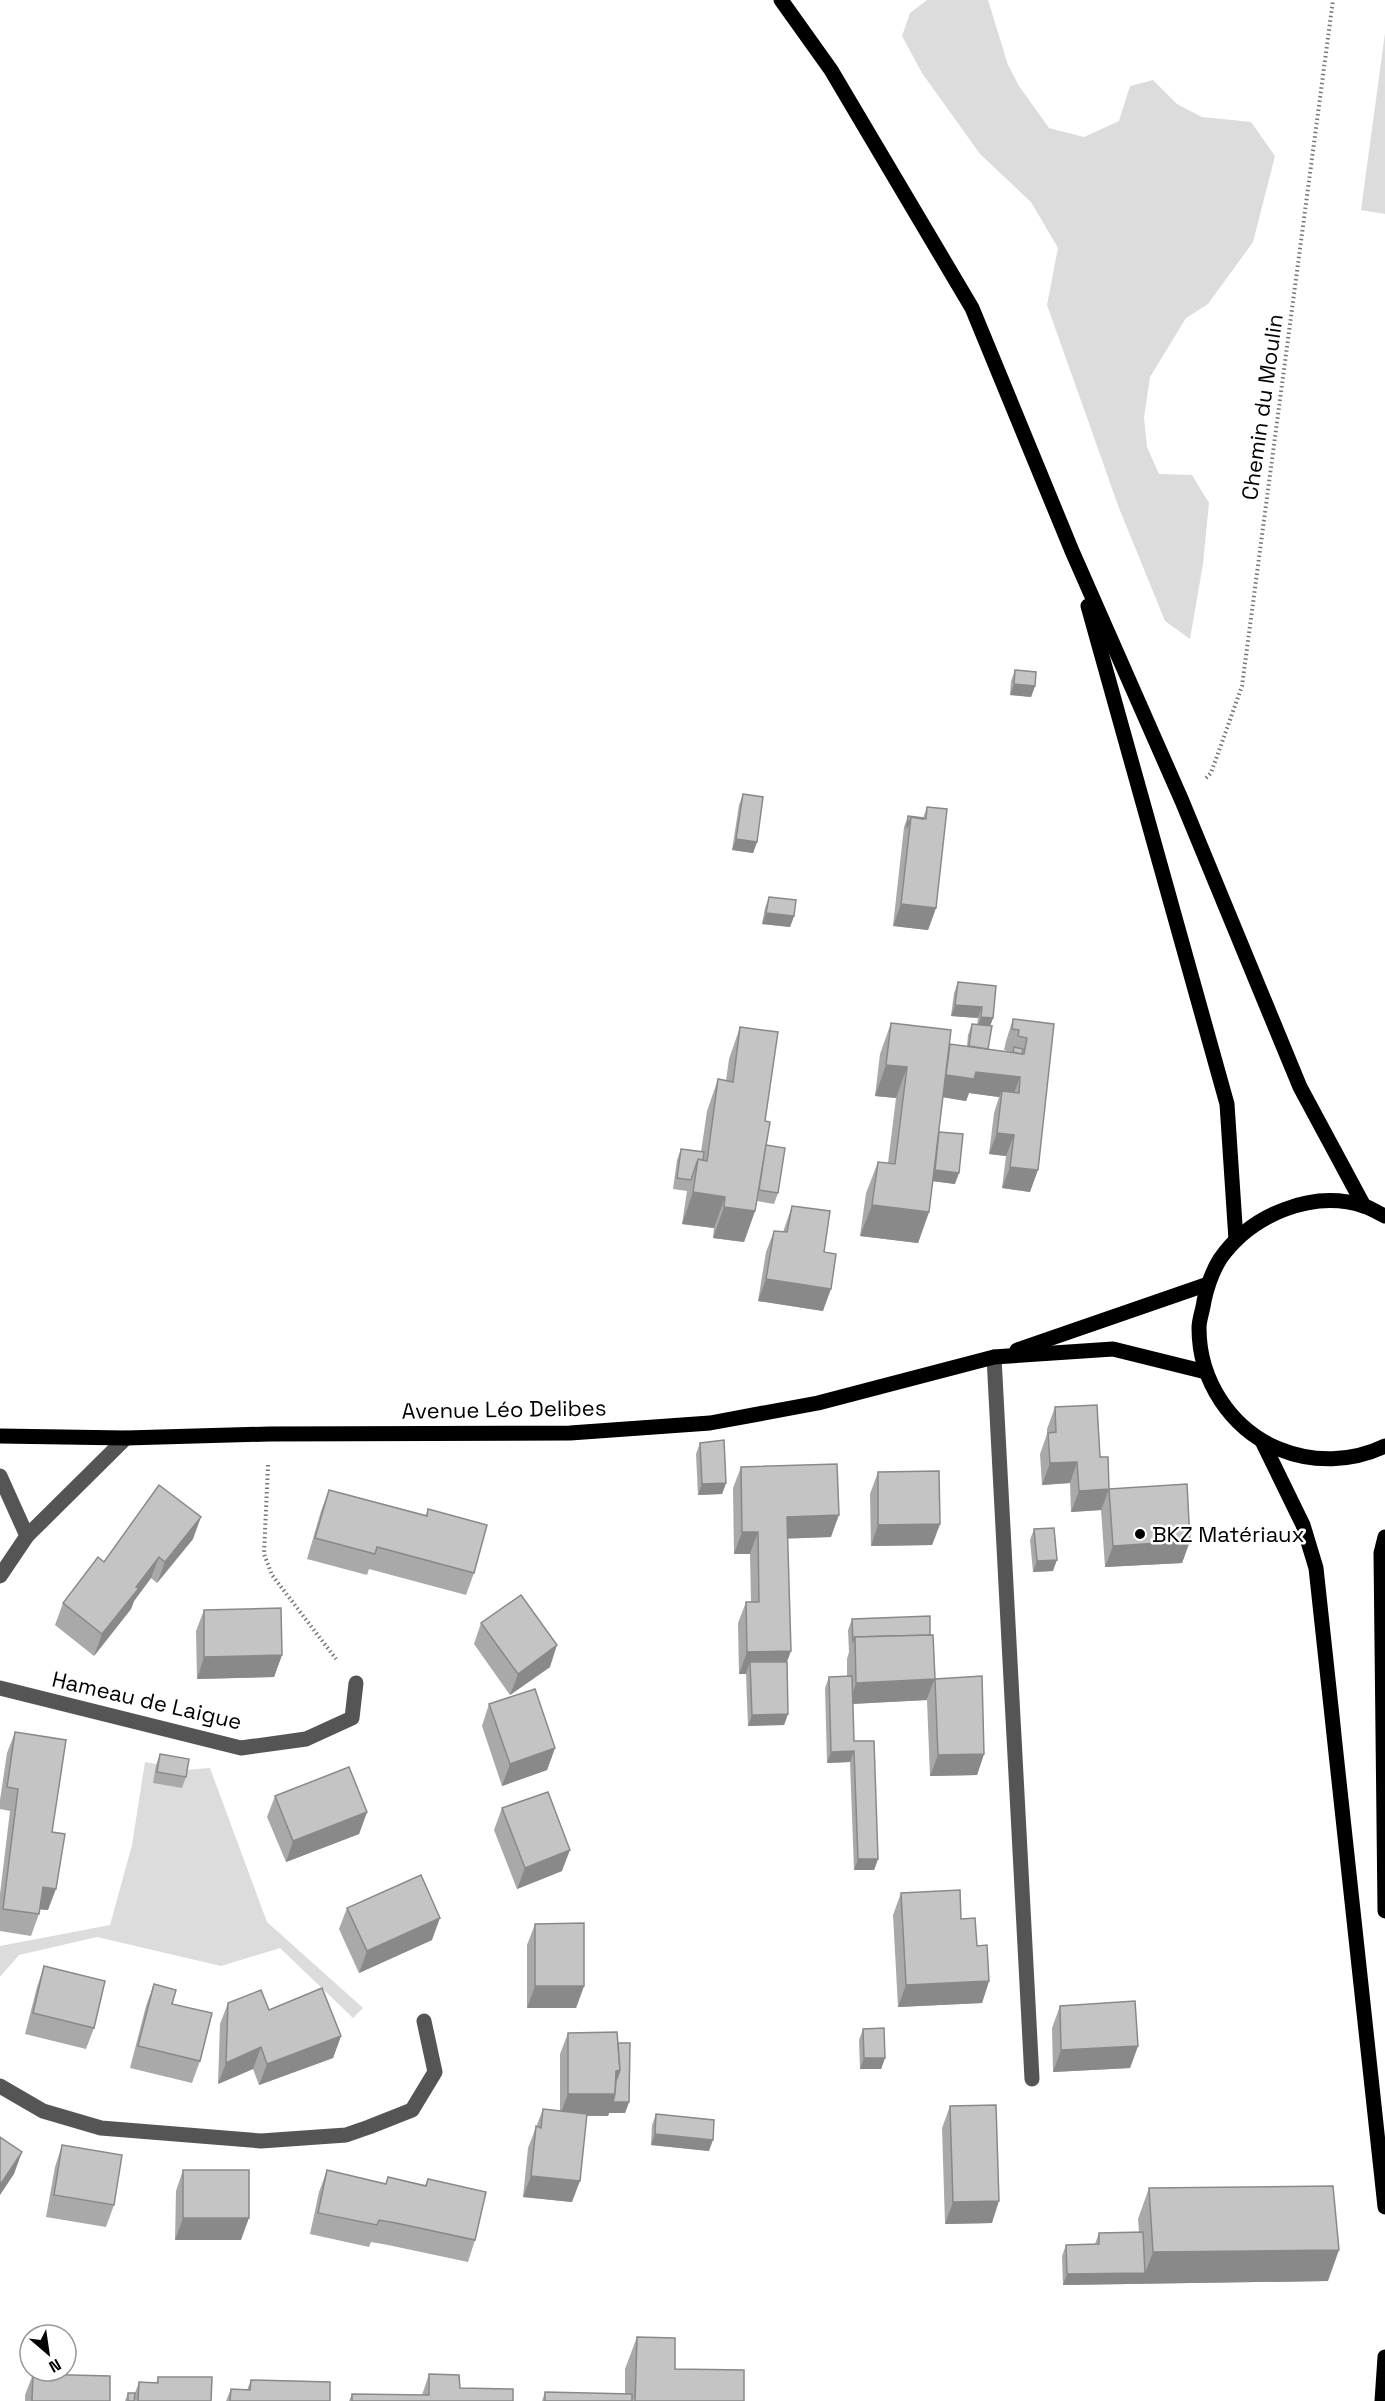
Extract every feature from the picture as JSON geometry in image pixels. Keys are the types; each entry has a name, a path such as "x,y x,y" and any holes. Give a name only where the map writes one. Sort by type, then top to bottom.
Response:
{"main road":[{"path":"781,0 831,70 972,308 1072,551 1182,801 1300,1087 1364,1206"},
{"path":"1072,551 1227,1104 1236,1240"},
{"path":"1385,1216 1364,1206 1329,1201 1295,1205 1263,1219 1236,1240 1220,1260 1208,1284 1199,1327 1206,1372 1219,1399 1238,1423 1262,1441 1297,1456 1336,1460 1374,1452 1385,1446"},
{"name":"Avenue Léo Delibes","path":"0,1436 126,1438 269,1434 570,1433 710,1423 818,1403 997,1357 1208,1284"},
{"name":"Avenue Léo Delibes","path":"997,1357 1113,1349 1206,1372"},
{"path":"1262,1441 1304,1525 1316,1568 1385,2207"},
{"path":"1385,1537 1381,1564 1385,1911"},
{"path":"1382,2401 1385,2357"}],"street":[{"path":"997,1357 1032,2079"},
{"path":"0,1576 27,1536 126,1438"},
{"path":"0,1476 27,1536"},
{"name":"Hameau de Laigue","path":"0,1688 241,1748 306,1739 352,1718 356,1683"},
{"path":"0,2086 43,2111 101,2128 261,2140 346,2135 412,2110 435,2072 424,2021"}],"path":[{"name":"Chemin du Moulin","path":"1182,801 1211,773 1242,686 1333,0"},
{"path":"269,1434 264,1554 272,1575 318,1638 356,1683"}],"shaded area":[{"path":"927,0 988,0 1008,65 1019,86 1049,128 1084,137 1119,121 1130,86 1153,80 1177,104 1202,117 1251,122 1275,156 1253,242 1208,304 1186,318 1150,377 1144,418 1147,447 1159,474 1192,475 1209,503 1203,564 1190,639 1165,621 1119,508 1047,305 1058,248 1031,202 980,154 922,73 902,36 910,13"},
{"path":"1385,33 1385,214 1361,210"},
{"path":"145,1762 185,1770 210,1768 267,1922 363,2008 353,2018 280,1948 221,1966 97,1937 19,1955 0,1977 0,1946 110,1925 132,1845"}],"building":[{"path":"1015,670 1036,672 1035,686 1014,684"},
{"path":"743,794 763,797 757,842 736,839"},
{"path":"927,807 947,809 936,908 901,904 911,817 926,819"},
{"path":"908,816 923,819 911,817 907,828"},
{"path":"769,897 796,900 794,916 766,913"},
{"path":"958,982 996,986 993,1018 981,1017 982,1007 955,1005"},
{"path":"1013,1019 1054,1024 1038,1170 1010,1167 1014,1135 997,1133 1002,1091 1019,1093 1020,1077 976,1072 974,1079 946,1075 950,1044 1024,1054 1027,1038 1018,1036 1019,1030 1012,1029"},
{"path":"891,1023 951,1030 929,1212 872,1205 878,1162 895,1164 907,1067 886,1065"},
{"path":"972,1024 992,1026 988,1049 969,1046"},
{"path":"740,1027 778,1032 765,1121 770,1122 755,1211 724,1207 725,1197 693,1192 698,1159 707,1161 718,1079 733,1082"},
{"path":"1014,1047 1023,1049 1022,1054 1013,1052"},
{"path":"939,1132 963,1134 959,1173 935,1170"},
{"path":"766,1145 785,1148 778,1193 759,1190"},
{"path":"681,1149 704,1152 703,1160 698,1159 691,1180 677,1178"},
{"path":"792,1206 830,1211 824,1252 836,1254 831,1289 766,1279 774,1231 787,1232"},
{"path":"1097,1405 1100,1457 1108,1457 1109,1489 1079,1491 1077,1462 1050,1463 1048,1433 1056,1432 1055,1407"},
{"path":"724,1440 726,1483 702,1484 700,1443"},
{"path":"837,1464 839,1515 787,1517 791,1651 747,1652 746,1602 759,1602 758,1532 742,1532 741,1467"},
{"path":"939,1471 940,1524 878,1525 878,1472"},
{"path":"1187,1484 1190,1541 1113,1546 1109,1489"},
{"path":"159,1485 201,1517 165,1562 159,1557 136,1587 139,1588 102,1634 63,1603 98,1557 104,1562"},
{"path":"329,1490 427,1516 428,1509 487,1525 474,1573 377,1547 375,1554 315,1538"},
{"path":"1054,1528 1057,1560 1037,1561 1034,1529"},
{"path":"521,1595 557,1645 518,1674 481,1623"},
{"path":"281,1608 282,1655 204,1657 204,1610"},
{"path":"930,1616 930,1635 855,1637 853,1641 852,1619"},
{"path":"933,1635 935,1679 856,1683 855,1637"},
{"path":"750,1662 787,1662 788,1714 752,1715"},
{"path":"852,1676 854,1741 874,1741 878,1859 858,1859 854,1751 831,1752 829,1677"},
{"path":"982,1676 984,1754 938,1755 935,1679"},
{"path":"535,1689 555,1748 510,1764 489,1704"},
{"path":"15,1732 66,1740 52,1832 65,1834 56,1889 43,1887 39,1914 3,1909 18,1789 7,1787"},
{"path":"160,1754 189,1759 186,1777 157,1772"},
{"path":"349,1767 367,1812 293,1841 275,1796"},
{"path":"548,1792 570,1850 525,1868 502,1808"},
{"path":"421,1875 440,1918 367,1951 347,1908"},
{"path":"960,1890 961,1919 975,1918 977,1946 987,1945 989,1981 906,1985 901,1893"},
{"path":"584,1923 584,1986 535,1986 535,1924"},
{"path":"44,1966 105,1981 94,2028 33,2013"},
{"path":"154,1984 176,1990 172,2004 212,2013 200,2061 138,2046"},
{"path":"322,1988 341,2036 267,2064 261,2047 226,2063 228,2003 261,1990 269,2010"},
{"path":"1135,2001 1138,2046 1061,2050 1060,2006"},
{"path":"884,2028 885,2058 864,2058 863,2029"},
{"path":"617,2032 620,2070 616,2071 615,2094 568,2094 568,2033"},
{"path":"618,2043 630,2043 629,2102 613,2102 620,2070"},
{"path":"996,2105 999,2201 953,2202 950,2106"},
{"path":"543,2109 587,2114 580,2181 531,2176 536,2126 541,2128"},
{"path":"656,2114 714,2120 713,2140 655,2134"},
{"path":"0,2137 22,2152 0,2185"},
{"path":"62,2145 122,2155 114,2205 54,2195"},
{"path":"183,2170 249,2170 249,2218 183,2218"},
{"path":"327,2170 386,2184 388,2177 426,2186 428,2179 486,2192 475,2240 379,2220 377,2225 318,2213"},
{"path":"1333,2186 1339,2250 1153,2252 1149,2188"},
{"path":"1143,2232 1145,2273 1067,2274 1066,2245 1099,2244 1099,2233"},
{"path":"637,2337 675,2338 675,2369 744,2370 744,2401 635,2401"},
{"path":"429,2374 459,2375 460,2388 513,2389 513,2401 352,2401 352,2394 429,2395"},
{"path":"78,2375 110,2376 110,2401 32,2401 33,2383 78,2383"},
{"path":"158,2377 212,2377 211,2401 138,2401 139,2382 158,2383"},
{"path":"251,2380 330,2382 330,2401 230,2401 231,2389 250,2390"},
{"path":"545,2392 632,2394 632,2401 545,2401"},
{"path":"128,2393 135,2393 134,2401 128,2401"}],"place":[{"name":"BKZ Matériaux","path":"1140,1534"}]}
